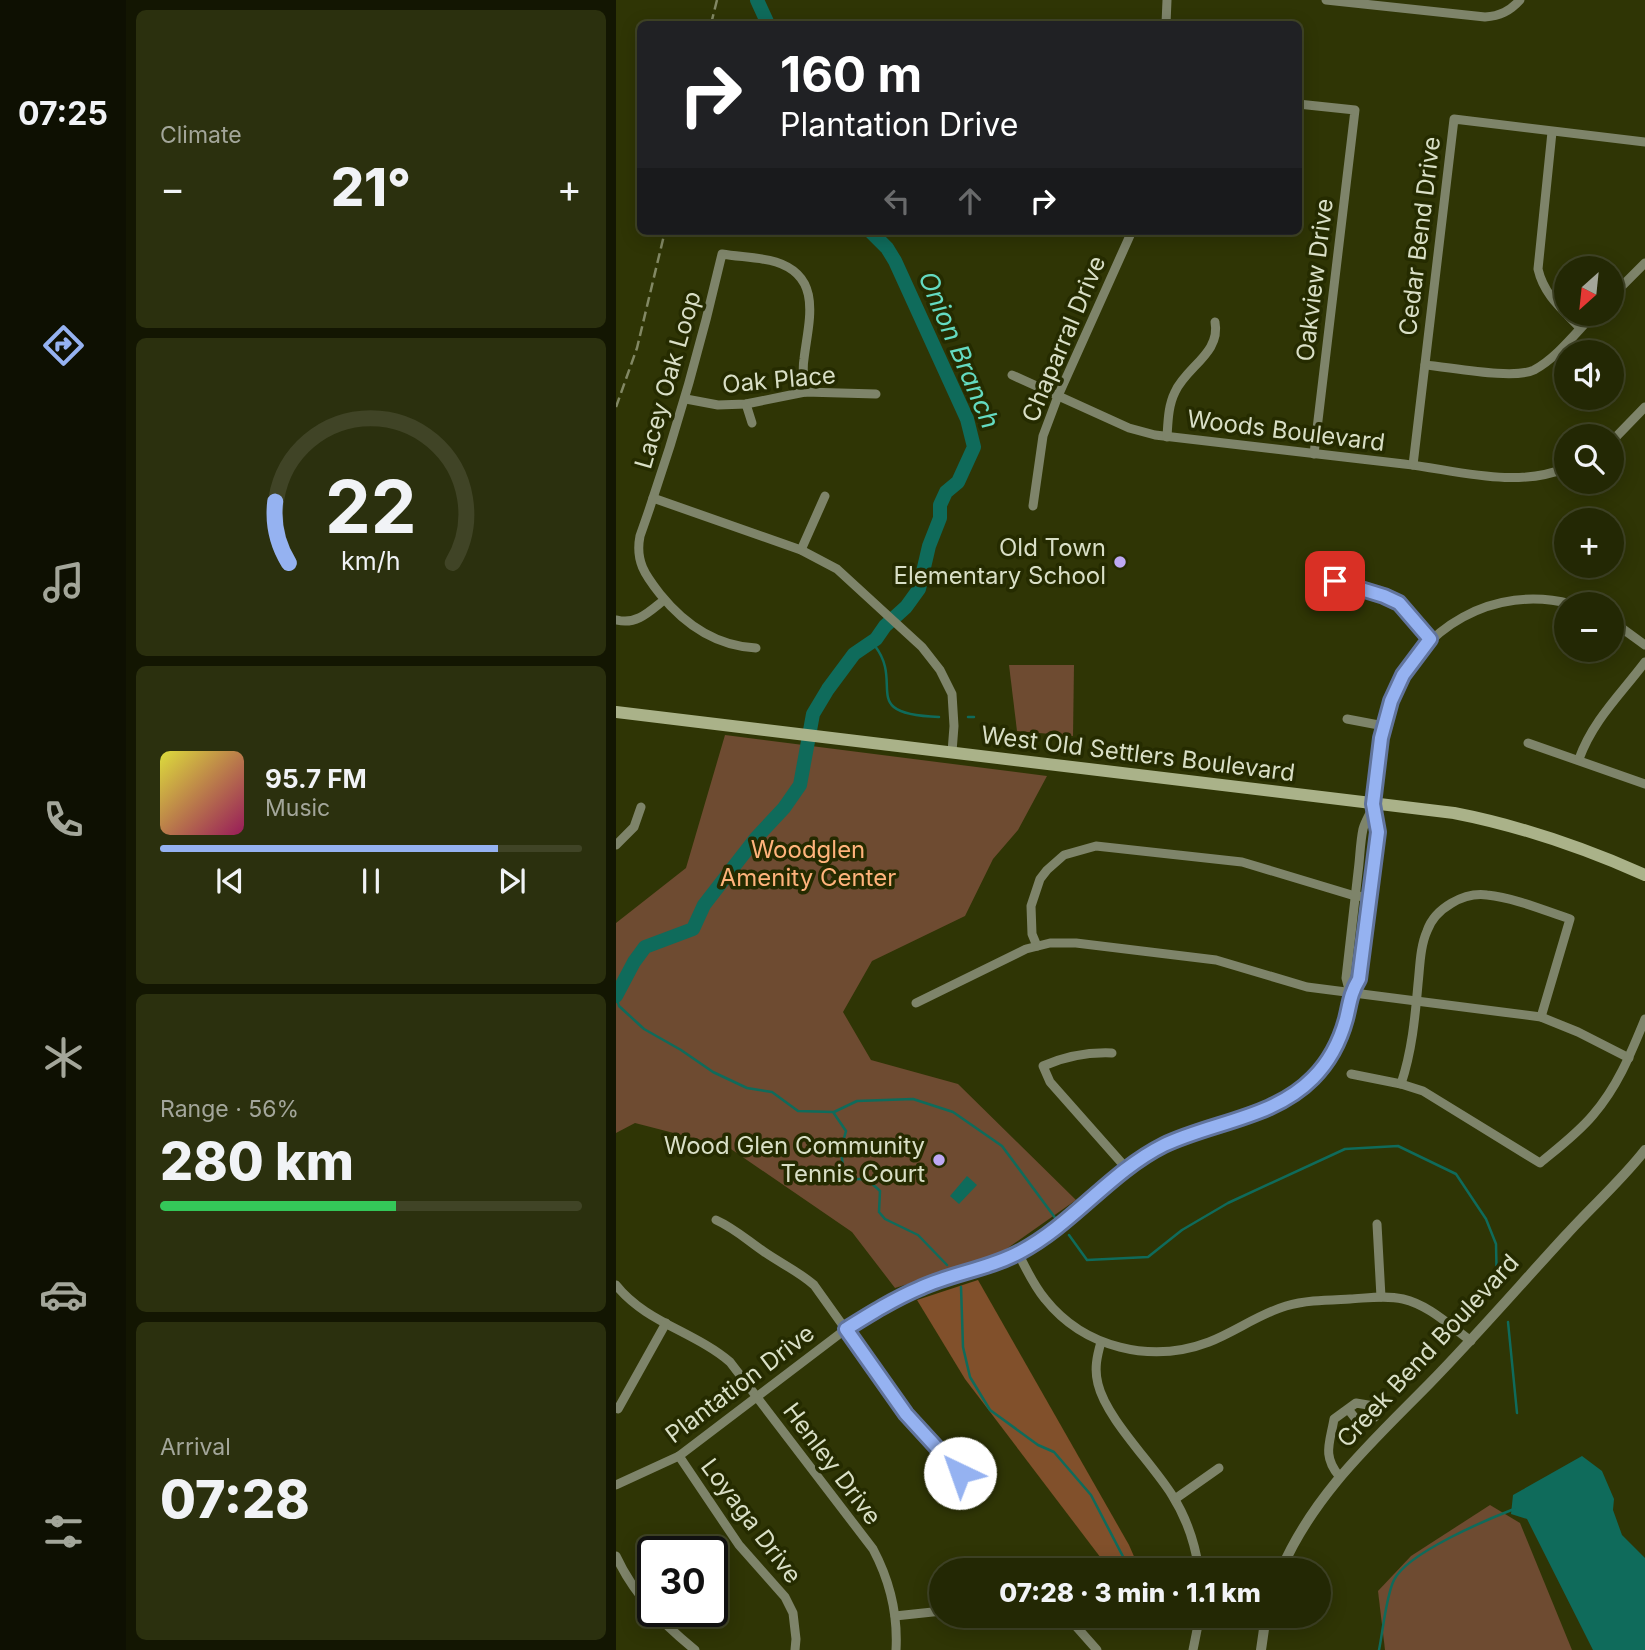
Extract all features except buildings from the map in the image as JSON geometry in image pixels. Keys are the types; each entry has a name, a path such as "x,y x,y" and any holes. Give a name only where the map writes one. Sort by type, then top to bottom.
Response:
{"main road":[{"name":"West Old Settlers Boulevard","path":"616,712 1454,813 1519,827 1596,853 1645,875"}],"street":[{"path":"1166,21 1167,0"},
{"path":"1326,0 1485,17 1501,15 1520,0"},
{"name":"Oakview Drive","path":"1302,104 1355,110 1314,454"},
{"name":"Cedar Bend Drive","path":"1413,465 1454,119 1645,142"},
{"path":"1425,365 1513,374 1528,372 1546,362 1580,328 1548,294 1538,269 1552,132"},
{"name":"Chaparral Drive","path":"1033,506 1043,436 1058,396 1130,235"},
{"name":"Lacey Oak Loop","path":"756,648 738,646 700,632 678,615 644,574 638,555 640,536 686,399 722,254 776,262 793,271 806,285 811,303 803,363 805,392"},
{"path":"1624,284 1645,263"},
{"path":"1167,437 1169,411 1174,394 1186,374 1212,347 1216,338 1215,322"},
{"name":"Woods Boulevard","path":"1012,374 1129,428 1167,437 1497,477 1547,476 1554,473"},
{"name":"Oak Place","path":"686,399 718,405 746,404 805,392 876,394"},
{"path":"746,404 752,423"},
{"path":"1624,429 1645,407"},
{"path":"801,550 825,496"},
{"path":"653,498 801,550 837,569 909,634 940,670 952,694 952,752"},
{"path":"1335,581 1399,603 1430,639"},
{"name":"Plantation Drive","path":"616,1485 679,1456 846,1329 920,1287 1018,1253 1075,1214 1127,1169 1167,1144 1265,1109 1299,1090 1319,1072 1336,1044 1346,1019 1350,993 1346,978 1363,830 1373,804 1384,726 1391,701 1403,675 1430,639 1463,616 1498,603 1535,599 1554,602"},
{"path":"617,620 638,619 664,600"},
{"path":"1624,630 1645,645"},
{"path":"1579,759 1589,734 1600,717 1645,662"},
{"path":"1347,719 1384,726"},
{"path":"1528,743 1645,783"},
{"name":"Plantation Drive","path":"1350,993 1359,979 1378,832 1373,804"},
{"path":"616,845 634,827 641,807"},
{"path":"1037,946 1032,933 1031,906 1040,879 1064,855 1096,846 1242,862 1355,896 1370,897"},
{"path":"1401,1084 1411,1046 1422,948 1430,924 1445,908 1467,895 1486,895 1570,919 1541,1017"},
{"path":"916,1003 1037,946 1076,943 1216,960 1307,987 1541,1017 1629,1058"},
{"path":"1351,1074 1423,1091 1541,1163 1593,1115 1617,1082 1645,1019"},
{"path":"1112,1053 1087,1052 1058,1059 1043,1066 1050,1082 1127,1169"},
{"name":"Creek Bend Boulevard","path":"1625,1176 1645,1150"},
{"name":"Creek Bend Boulevard","path":"1286,1558 1295,1538 1339,1476 1471,1341 1593,1205 1625,1176 1645,1163"},
{"path":"716,1220 734,1228 764,1252 799,1272 814,1285 906,1414 974,1488"},
{"path":"1377,1224 1381,1297"},
{"path":"1018,1253 1036,1287 1052,1308 1073,1326 1101,1342 1132,1350 1171,1352 1210,1342 1285,1307 1311,1301 1381,1297 1402,1298 1414,1302 1471,1341"},
{"name":"Henley Drive","path":"616,1285 633,1303 719,1352 757,1397 873,1549 888,1582 895,1616 896,1650"},
{"path":"618,1409 667,1323"},
{"path":"1101,1342 1096,1364 1101,1395 1110,1412 1175,1499 1196,1558"},
{"path":"1339,1476 1329,1464 1327,1455 1335,1419 1348,1409"},
{"name":"Loyaga Drive","path":"679,1456 739,1545 785,1597 793,1613 795,1650"},
{"path":"1175,1499 1219,1468"},
{"path":"616,1556 634,1590 652,1611 695,1650"},
{"path":"895,1616 929,1612"},
{"path":"1078,1628 1097,1650"},
{"path":"1193,1650 1197,1628"},
{"path":"1261,1650 1264,1628"}],"green space":[{"path":"1009,665 1074,665 1073,736 1017,731"},
{"name":"Woodglen Amenity Center","path":"725,735 1047,776 1018,830 993,859 965,916 872,961 843,1012 871,1060 958,1084 1076,1200 995,1257 895,1288 852,1232 728,1147 635,1123 616,1133 616,923 686,868"},
{"path":"1490,1505 1520,1523 1572,1650 1385,1650 1378,1591 1411,1556"}],"shaded area":[{"path":"978,1280 1135,1558 1101,1558 965,1379 917,1300"}],"water":[{"path":"967,1176 977,1185 959,1204 950,1196"},
{"path":"1582,1456 1602,1471 1614,1499 1613,1510 1622,1535 1645,1558 1645,1650 1593,1650 1527,1519 1511,1514 1513,1495"}],"waterway":[{"name":"Onion Branch","path":"757,0 767,21"},
{"name":"Onion Branch","path":"616,996 645,947 693,929 704,905 800,785 813,714 854,654 876,639 919,589 929,546 940,518 940,505 946,492 958,482 974,447 967,419 895,261 874,235"},
{"path":"876,639 875,646 883,660 891,704 914,715 939,717"},
{"path":"968,717 974,717"},
{"path":"616,996 619,1006 644,1029 713,1072 747,1088 772,1092 798,1111 833,1112 846,1131 843,1142"},
{"path":"834,1112 857,1101 913,1099 953,1112 1002,1146 1056,1219"},
{"path":"1069,1235 1087,1260 1148,1257 1182,1230 1228,1203 1345,1149 1398,1146 1456,1174 1486,1219 1496,1244 1497,1289"},
{"path":"841,1149 844,1177 848,1181 862,1179 872,1184 880,1191 879,1212 885,1219 918,1235 947,1265"},
{"path":"961,1287 963,1347 970,1377 990,1410 1038,1445 1054,1452 1091,1495 1124,1558"},
{"path":"1508,1322 1517,1413"},
{"path":"1379,1650 1389,1595 1394,1580 1402,1570 1414,1559 1448,1539 1514,1509"}],"railway":[{"path":"712,21 717,0"},
{"path":"616,407 637,348 664,235"}],"place":[{"name":"Old Town Elementary School","path":"1120,562"},
{"name":"Wood Glen Community Tennis Court","path":"939,1160"}],"route":[{"path":"960,1473 906,1414 846,1329 920,1287 1018,1253 1042,1239 1132,1165 1155,1150 1289,1098 1319,1072 1336,1044 1346,1019 1350,993 1359,979 1378,832 1373,804 1381,738 1391,701 1403,675 1430,639 1399,603 1335,581"}]}
